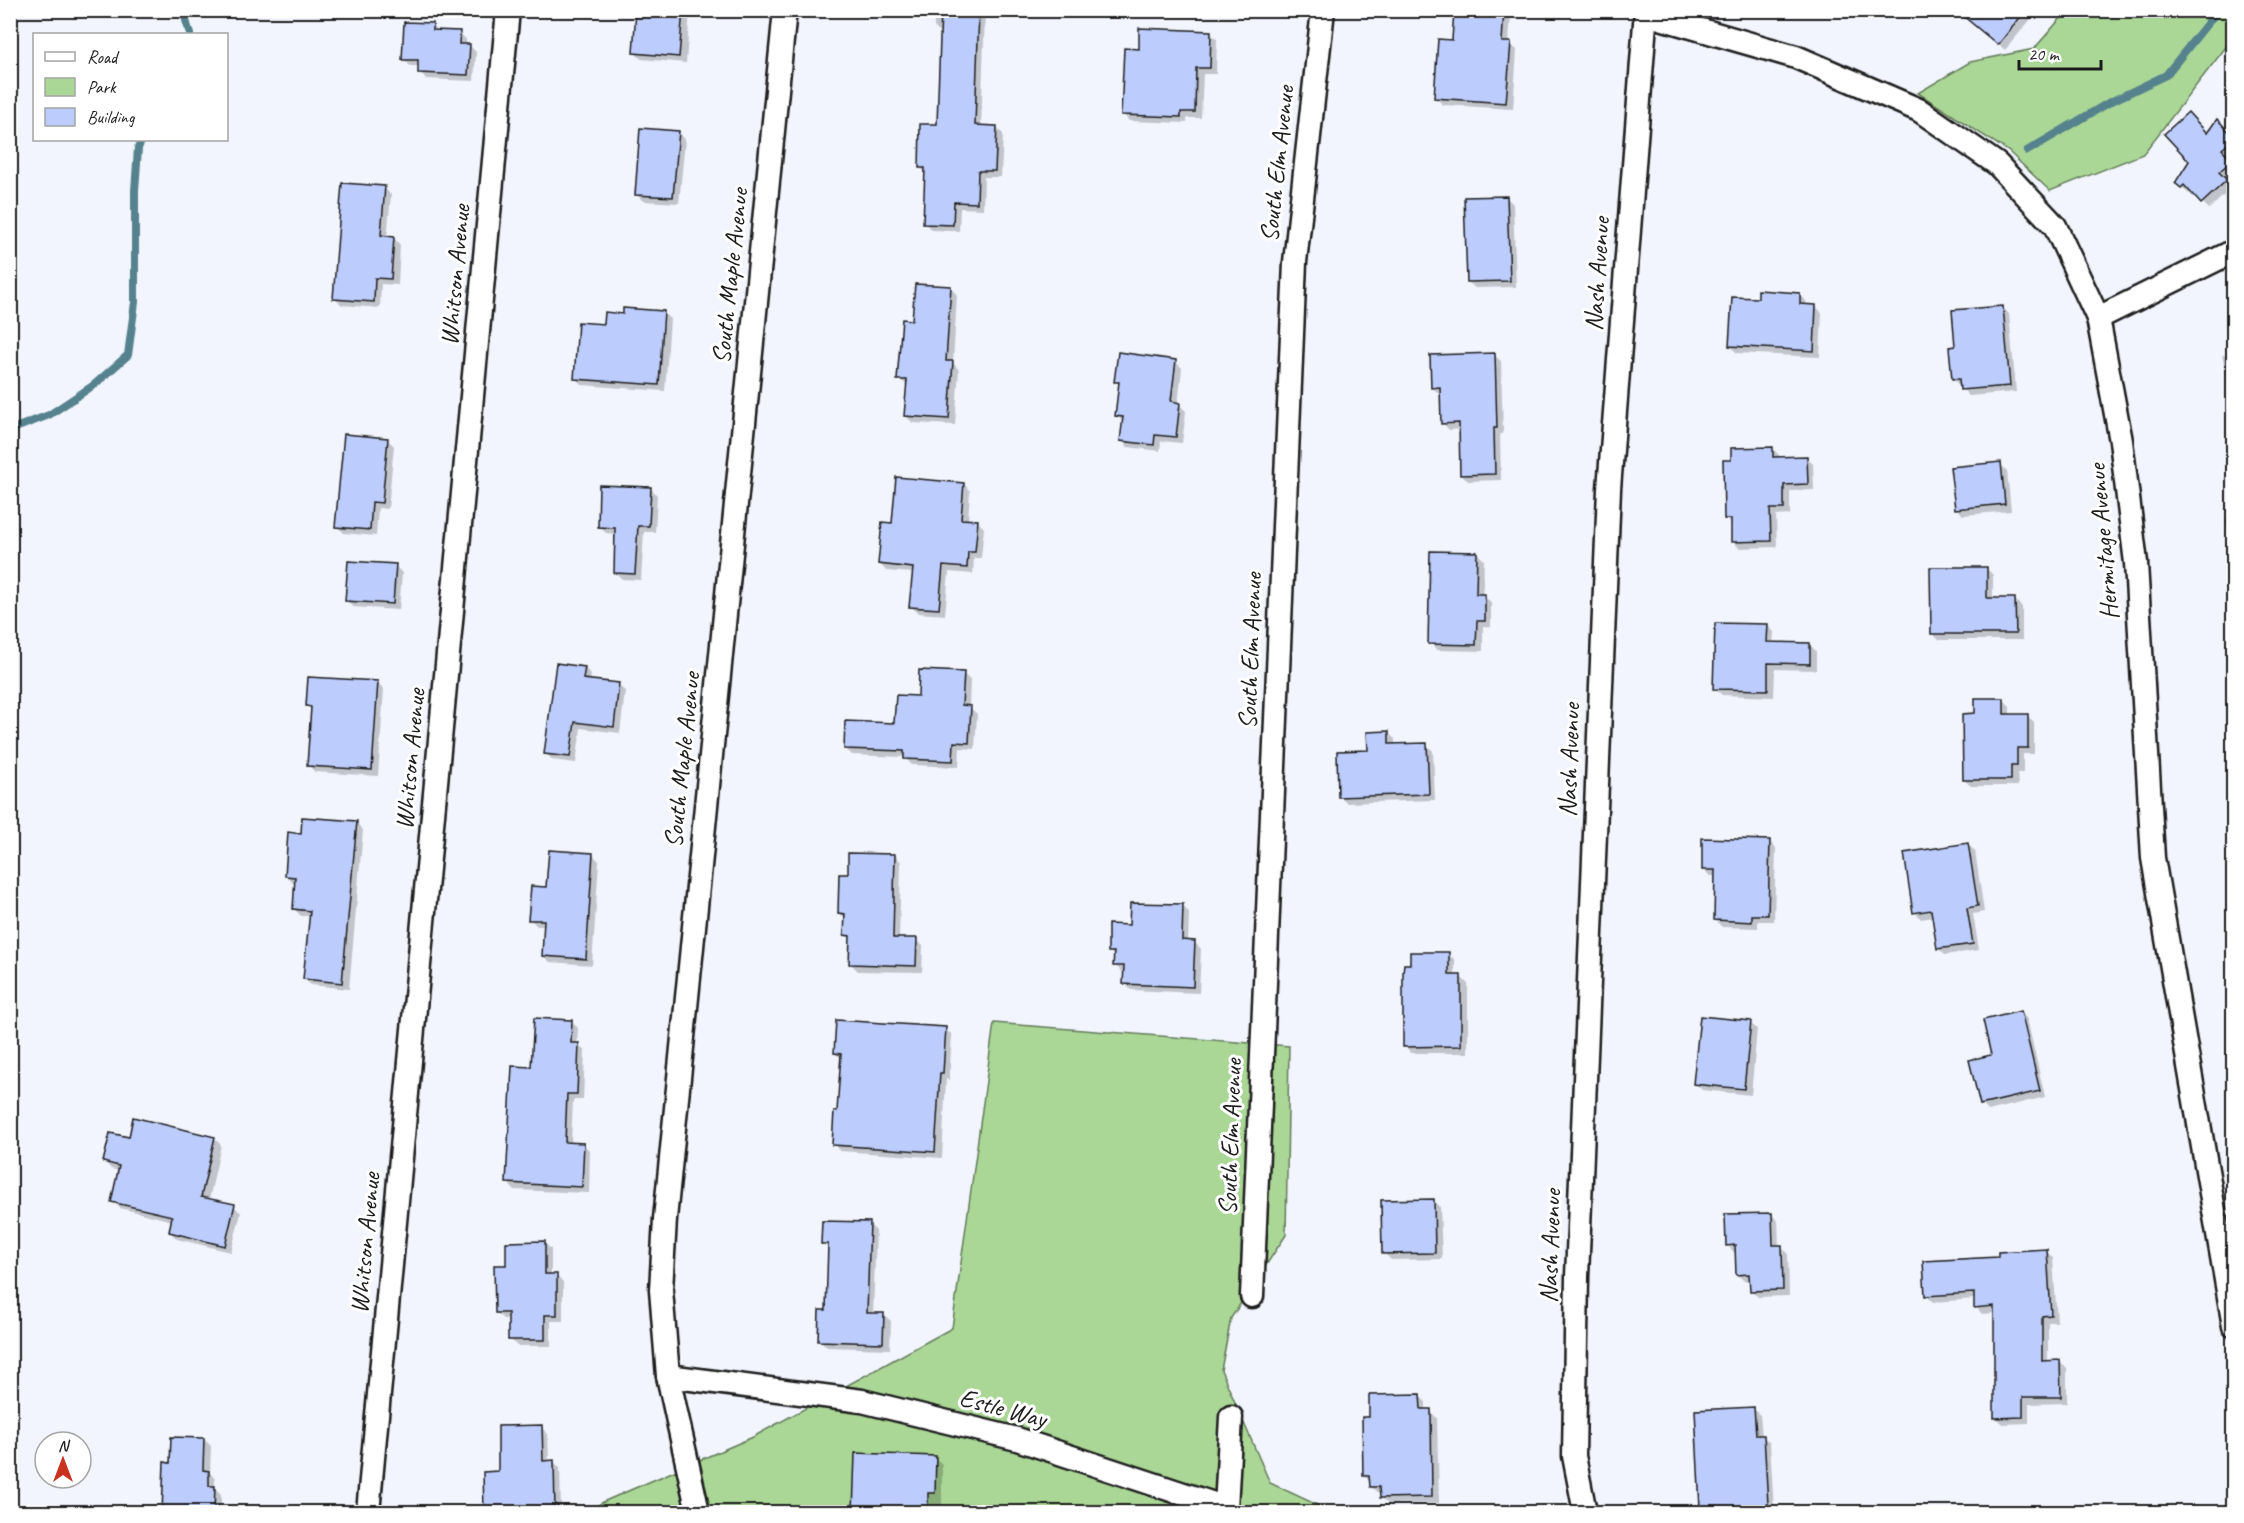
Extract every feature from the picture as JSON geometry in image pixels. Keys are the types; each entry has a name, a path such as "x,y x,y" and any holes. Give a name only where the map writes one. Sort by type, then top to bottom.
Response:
{"street":[{"name":"Whitson Avenue","path":"368,1512 508,10"},
{"name":"South Maple Avenue","path":"698,1512 668,1376 661,1290 665,1219 785,10"},
{"name":"South Elm Avenue","path":"1252,1296 1295,262 1323,10"},
{"name":"Hermitage Avenue","path":"1646,12 1796,57 1918,110 1996,164 2055,226 2098,318 2121,441 2136,563 2153,858 2233,1315"},
{"name":"Nash Avenue","path":"1585,1512 1574,1456 1577,1289 1606,549 1646,12"},
{"path":"2098,318 2234,250"},
{"name":"Estle Way","path":"668,1376 862,1401 1017,1439 1226,1508 1231,1417"}],"green space":[{"path":"2067,11 2233,11 2233,38 2143,154 2050,191 2008,151 1918,93 1970,62 2034,49"},
{"path":"994,1023 1289,1046 1286,1235 1231,1318 1221,1370 1270,1483 1330,1511 1342,1512 586,1512 605,1501 753,1437 952,1328"}],"building":[{"path":"636,10 683,10 679,57 633,53"},
{"path":"941,10 979,10 975,125 997,126 995,171 978,171 977,203 954,202 953,225 923,224 925,168 919,168 920,124 937,124"},
{"path":"1454,10 1504,10 1502,42 1511,42 1506,103 1434,98 1438,39 1452,40"},
{"path":"1956,10 2026,10 1998,45"},
{"path":"404,22 433,23 433,30 460,31 459,44 470,44 468,75 418,73 418,60 402,60"},
{"path":"1139,28 1211,31 1210,68 1196,68 1195,112 1181,112 1181,117 1121,115 1124,48 1139,49"},
{"path":"2188,112 2207,133 2217,119 2234,137 2222,149 2232,160 2219,172 2227,180 2201,204 2184,185 2181,188 2175,183 2189,161 2164,134"},
{"path":"640,128 679,131 673,197 635,195"},
{"path":"342,183 385,186 381,235 394,237 391,279 375,278 374,302 333,299"},
{"path":"1507,196 1510,281 1467,282 1464,197"},
{"path":"915,284 951,286 946,361 953,361 949,419 904,416 907,380 897,380 902,319 912,320"},
{"path":"1758,290 1800,293 1800,304 1816,305 1814,351 1729,346 1732,297 1758,298"},
{"path":"2003,306 2010,386 1960,390 1959,379 1952,379 1949,347 1955,346 1952,310"},
{"path":"623,308 664,311 659,385 574,379 578,322 604,324 605,312 623,314"},
{"path":"1118,352 1176,360 1171,401 1180,403 1176,437 1155,435 1154,445 1120,441 1123,417 1115,416 1119,382 1114,382"},
{"path":"1495,353 1497,428 1494,428 1495,474 1460,475 1459,423 1441,424 1440,387 1431,388 1430,355"},
{"path":"344,434 388,438 382,503 372,502 370,530 335,527"},
{"path":"1773,447 1773,457 1807,456 1808,484 1784,485 1784,509 1770,509 1771,541 1731,542 1731,519 1724,519 1723,460 1731,460 1731,448"},
{"path":"2001,462 2005,504 1955,509 1950,467"},
{"path":"896,477 964,483 961,519 978,520 975,552 968,552 967,568 943,566 939,609 909,607 913,568 878,564 882,522 892,523"},
{"path":"599,485 651,487 649,526 638,526 635,574 614,573 615,528 598,527"},
{"path":"1430,551 1477,552 1476,594 1485,594 1485,621 1477,621 1476,645 1428,644"},
{"path":"348,561 396,564 393,604 345,601"},
{"path":"1930,567 1987,567 1987,598 2015,598 2016,634 1931,634"},
{"path":"1715,623 1768,624 1767,642 1810,643 1810,664 1768,663 1768,690 1713,689"},
{"path":"556,663 585,667 583,679 619,683 614,727 575,722 570,757 544,754"},
{"path":"919,670 964,672 962,705 971,706 969,743 954,742 953,761 904,759 904,751 844,749 845,721 894,723 896,695 918,696"},
{"path":"308,677 378,681 372,770 307,766 311,707 306,706"},
{"path":"1975,698 2004,698 2004,714 2028,714 2028,748 2017,748 2017,766 2011,766 2011,780 1963,780 1962,714 1975,713"},
{"path":"1389,731 1389,744 1427,743 1429,794 1338,797 1337,751 1368,750 1367,732"},
{"path":"302,817 357,821 342,983 303,979 310,911 293,909 295,877 285,876 288,832 301,834"},
{"path":"1702,838 1770,840 1768,915 1752,915 1752,922 1714,920 1715,870 1702,870"},
{"path":"1968,843 1978,906 1967,908 1973,944 1937,949 1931,910 1913,913 1904,853"},
{"path":"549,850 593,853 586,959 542,956 544,920 528,920 531,886 546,887"},
{"path":"848,853 895,854 893,938 917,938 916,966 849,964 850,936 844,935 845,914 838,913 839,874 848,874"},
{"path":"1130,903 1183,904 1182,940 1195,941 1193,987 1123,984 1124,966 1113,966 1114,952 1108,952 1108,924 1129,925"},
{"path":"1410,952 1449,952 1449,975 1461,975 1461,1046 1403,1047 1403,972 1404,964 1410,964"},
{"path":"2021,1011 2040,1091 1980,1105 1969,1060 1991,1055 1983,1020"},
{"path":"1700,1016 1751,1021 1744,1089 1693,1084"},
{"path":"534,1018 572,1020 571,1043 579,1043 577,1094 567,1094 565,1142 584,1143 582,1187 506,1183 512,1066 531,1067"},
{"path":"836,1020 946,1027 943,1073 940,1073 935,1152 832,1145 841,1054 834,1053"},
{"path":"133,1117 215,1137 201,1197 235,1204 225,1246 169,1232 172,1216 111,1202 119,1166 103,1162 110,1133 129,1137"},
{"path":"1434,1199 1435,1253 1382,1254 1381,1200"},
{"path":"1772,1213 1773,1245 1782,1245 1783,1290 1750,1291 1749,1274 1736,1275 1735,1245 1726,1246 1725,1214"},
{"path":"822,1221 870,1222 867,1313 884,1313 883,1343 818,1341 819,1310 826,1310 828,1244 821,1244"},
{"path":"545,1241 545,1274 557,1274 557,1315 545,1315 545,1340 508,1340 508,1313 495,1313 494,1265 506,1265 506,1242"},
{"path":"2047,1249 2051,1315 2042,1316 2042,1361 2060,1360 2061,1397 2023,1397 2023,1417 1994,1418 1994,1306 1974,1308 1974,1293 1925,1296 1923,1261 1998,1257 1998,1252"},
{"path":"1420,1394 1421,1409 1431,1409 1432,1497 1380,1498 1379,1487 1370,1487 1369,1476 1363,1476 1362,1417 1369,1417 1369,1395"},
{"path":"1754,1407 1756,1435 1764,1435 1768,1505 1700,1509 1695,1410"},
{"path":"542,1425 543,1461 554,1460 555,1512 484,1512 483,1472 498,1471 498,1426"},
{"path":"171,1437 204,1438 203,1470 209,1471 209,1486 215,1486 214,1512 162,1512 164,1462 170,1463"},
{"path":"855,1453 936,1456 935,1493 928,1493 928,1508 914,1508 914,1512 853,1512"}],"waterway":[{"path":"183,10 190,33"},
{"path":"2027,151 2110,102 2166,75 2218,10"},
{"path":"10,430 49,415 94,385 128,355 135,302 135,191 138,148 142,141"}]}
